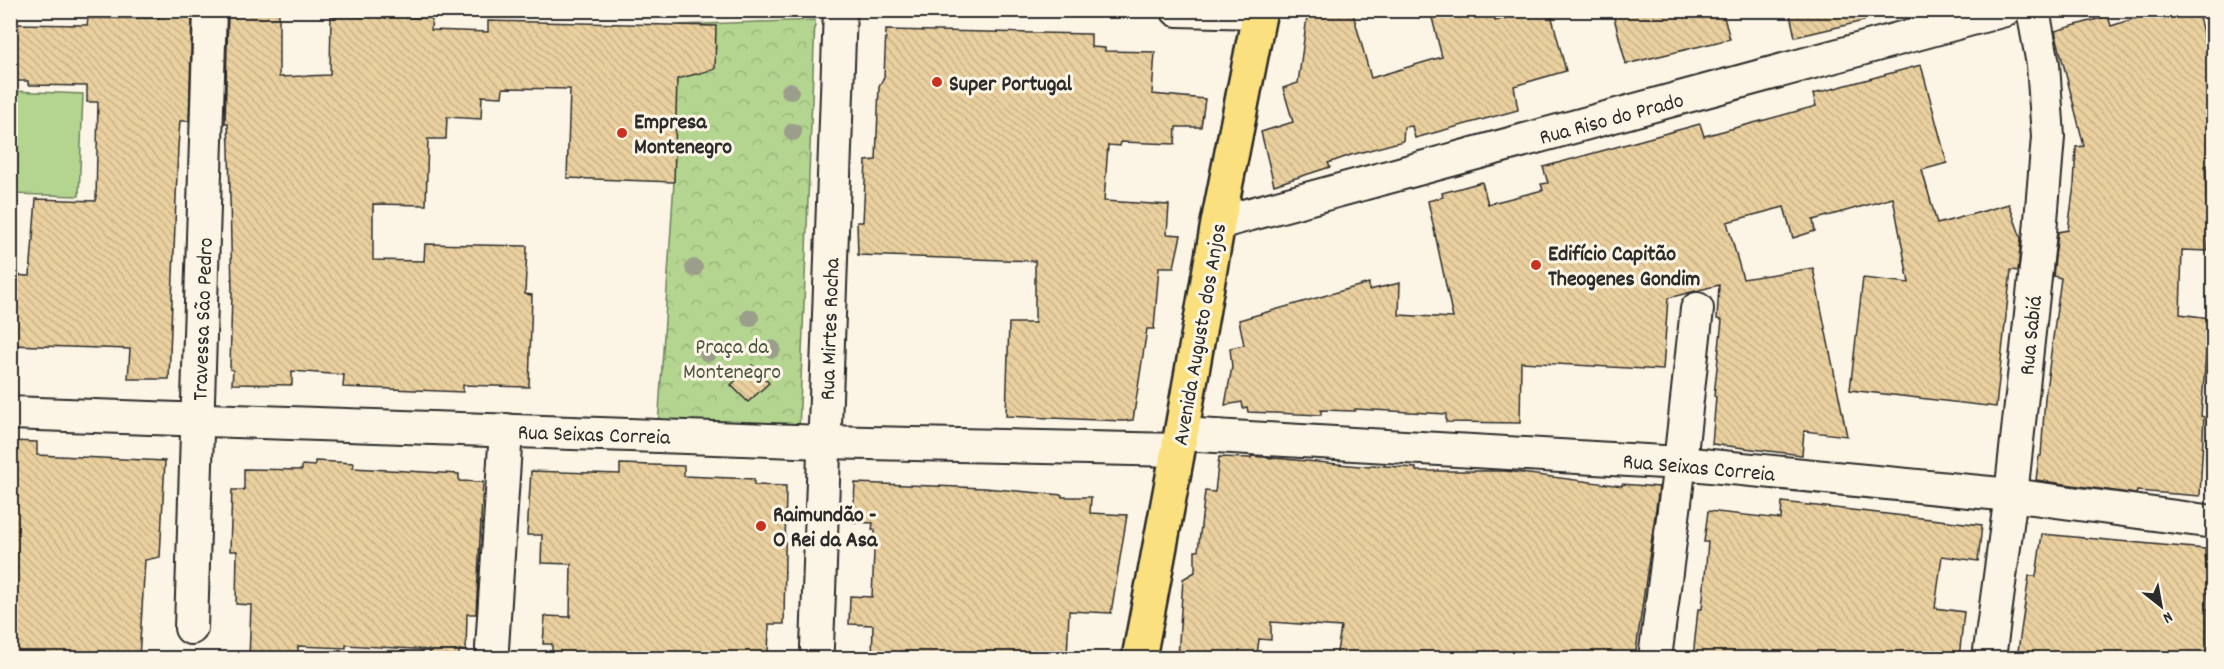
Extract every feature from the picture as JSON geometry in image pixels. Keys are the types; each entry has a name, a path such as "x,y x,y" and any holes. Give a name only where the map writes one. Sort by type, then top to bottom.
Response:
{"main road":[{"name":"Avenida Augusto dos Anjos","path":"1139,658 1218,223 1260,11"}],"street":[{"name":"Travessa São Pedro","path":"191,628 210,10"},
{"name":"Rua Mirtes Rocha","path":"817,647 840,10"},
{"path":"1177,10 1260,11"},
{"name":"Rua Riso do Prado","path":"1218,223 2005,10"},
{"name":"Rua Sabiá","path":"1989,658 2011,495 2040,232 2048,137 2043,64 2033,10"},
{"path":"1655,658 1697,309"},
{"name":"Rua Seixas Correia","path":"10,413 824,442 1180,442 1680,463 2011,495 2214,522"},
{"path":"492,648 506,429"}],"green space":[{"name":"Praça da Montenegro","path":"815,20 799,432 658,427 674,182 678,25"},
{"path":"11,91 83,94 79,196 11,194"}],"building":[{"path":"1308,10 1352,10 1371,78 1442,57 1430,10 1493,10 1495,21 1534,10 1550,10 1566,71 1514,86 1518,110 1415,138 1412,126 1404,127 1403,141 1351,155 1328,163 1330,167 1274,185 1261,132 1293,122 1283,88 1298,83"},
{"path":"1612,10 1722,10 1730,39 1626,64"},
{"path":"1789,10 1863,10 1864,21 1795,37"},
{"path":"2161,10 2197,10 2205,40 2214,38 2214,165 2205,166 2207,218 2209,218 2208,251 2182,250 2180,314 2209,318 2201,416 2204,417 2200,496 2137,491 2136,494 2036,480 2039,456 2041,456 2045,398 2061,278 2053,276 2058,232 2068,230 2076,147 2084,146 2055,31 2108,16 2111,26"},
{"path":"228,12 279,12 279,77 330,75 331,16 432,18 431,30 488,32 488,21 716,26 715,69 677,79 674,182 567,178 570,89 503,88 502,97 482,96 481,119 447,117 446,139 428,139 426,205 373,204 373,260 424,261 425,244 527,246 525,294 532,295 529,387 463,385 463,392 343,387 344,375 292,371 292,385 232,384 233,370 230,369 232,292 229,148 228,123 225,123"},
{"path":"159,14 192,14 189,121 180,121 178,147 169,379 128,379 130,349 10,345 10,275 30,276 36,199 96,201 98,102 87,102 87,86 28,85 28,81 10,81 10,24 87,25 88,18 159,18"},
{"path":"886,30 1091,34 1091,47 1105,48 1105,51 1155,52 1152,94 1205,99 1201,127 1176,127 1175,144 1121,142 1120,146 1108,145 1104,201 1169,205 1167,234 1181,235 1174,267 1159,267 1154,329 1147,329 1133,420 1006,416 1009,323 1035,323 1035,261 858,255 857,222 863,222 866,161 876,160 879,86 884,77"},
{"path":"1921,65 1947,163 1922,170 1937,224 2009,204 2021,238 2018,271 2011,270 1996,407 1850,390 1863,278 1909,283 1893,198 1813,220 1815,231 1793,238 1784,207 1727,222 1743,279 1813,268 1847,436 1804,431 1802,455 1712,444 1716,397 1714,396 1722,320 1717,319 1719,285 1668,298 1663,370 1521,362 1520,423 1446,422 1446,414 1355,409 1355,411 1321,410 1321,415 1248,412 1247,407 1243,408 1242,402 1225,405 1232,367 1230,348 1244,345 1239,320 1369,283 1369,290 1400,283 1399,315 1453,318 1428,201 1443,197 1442,193 1482,182 1488,204 1543,190 1541,184 1548,183 1543,167 1700,124 1704,136 1761,121 1816,106 1813,94"},
{"path":"752,365 769,383 748,402 731,385"},
{"path":"10,441 37,442 37,455 165,461 160,557 145,560 139,658 10,658"},
{"path":"1251,456 1370,467 1371,465 1416,468 1416,471 1506,471 1622,486 1622,484 1659,487 1635,658 1336,658 1341,627 1271,622 1271,640 1259,639 1257,655 1254,655 1254,658 1178,658 1183,579 1195,572 1195,551 1198,551 1205,491 1215,492 1219,457 1251,458"},
{"path":"315,461 354,463 353,468 459,474 459,481 483,482 476,614 467,614 466,651 459,650 459,658 429,658 429,650 346,645 346,648 298,646 298,658 249,658 251,605 236,604 237,551 230,551 232,490 244,490 244,469 302,470 302,465 315,466"},
{"path":"620,464 684,466 684,476 754,479 754,485 786,486 784,624 769,624 768,658 552,655 552,644 543,644 545,616 570,617 571,564 541,563 542,535 527,535 531,471 620,474"},
{"path":"855,483 985,488 1062,495 1062,497 1091,497 1090,513 1127,515 1111,613 1069,611 1067,658 872,658 873,625 849,624 850,596 872,597 875,530 872,530 873,523 853,522"},
{"path":"1782,502 1982,525 1978,561 1942,556 1935,608 1964,612 1959,658 1693,658 1698,609 1702,609 1708,542 1704,542 1708,511 1781,519"},
{"path":"2042,534 2205,549 2209,609 2207,609 2207,658 2017,658 2029,576 2036,576"}],"place":[{"name":"Super Portugal","path":"937,82"},
{"name":"Empresa Montenegro","path":"622,133"},
{"name":"Edifício Capitão Theogenes Gondim","path":"1536,265"},
{"name":"Raimundão - O Rei da Asa","path":"761,526"}]}
